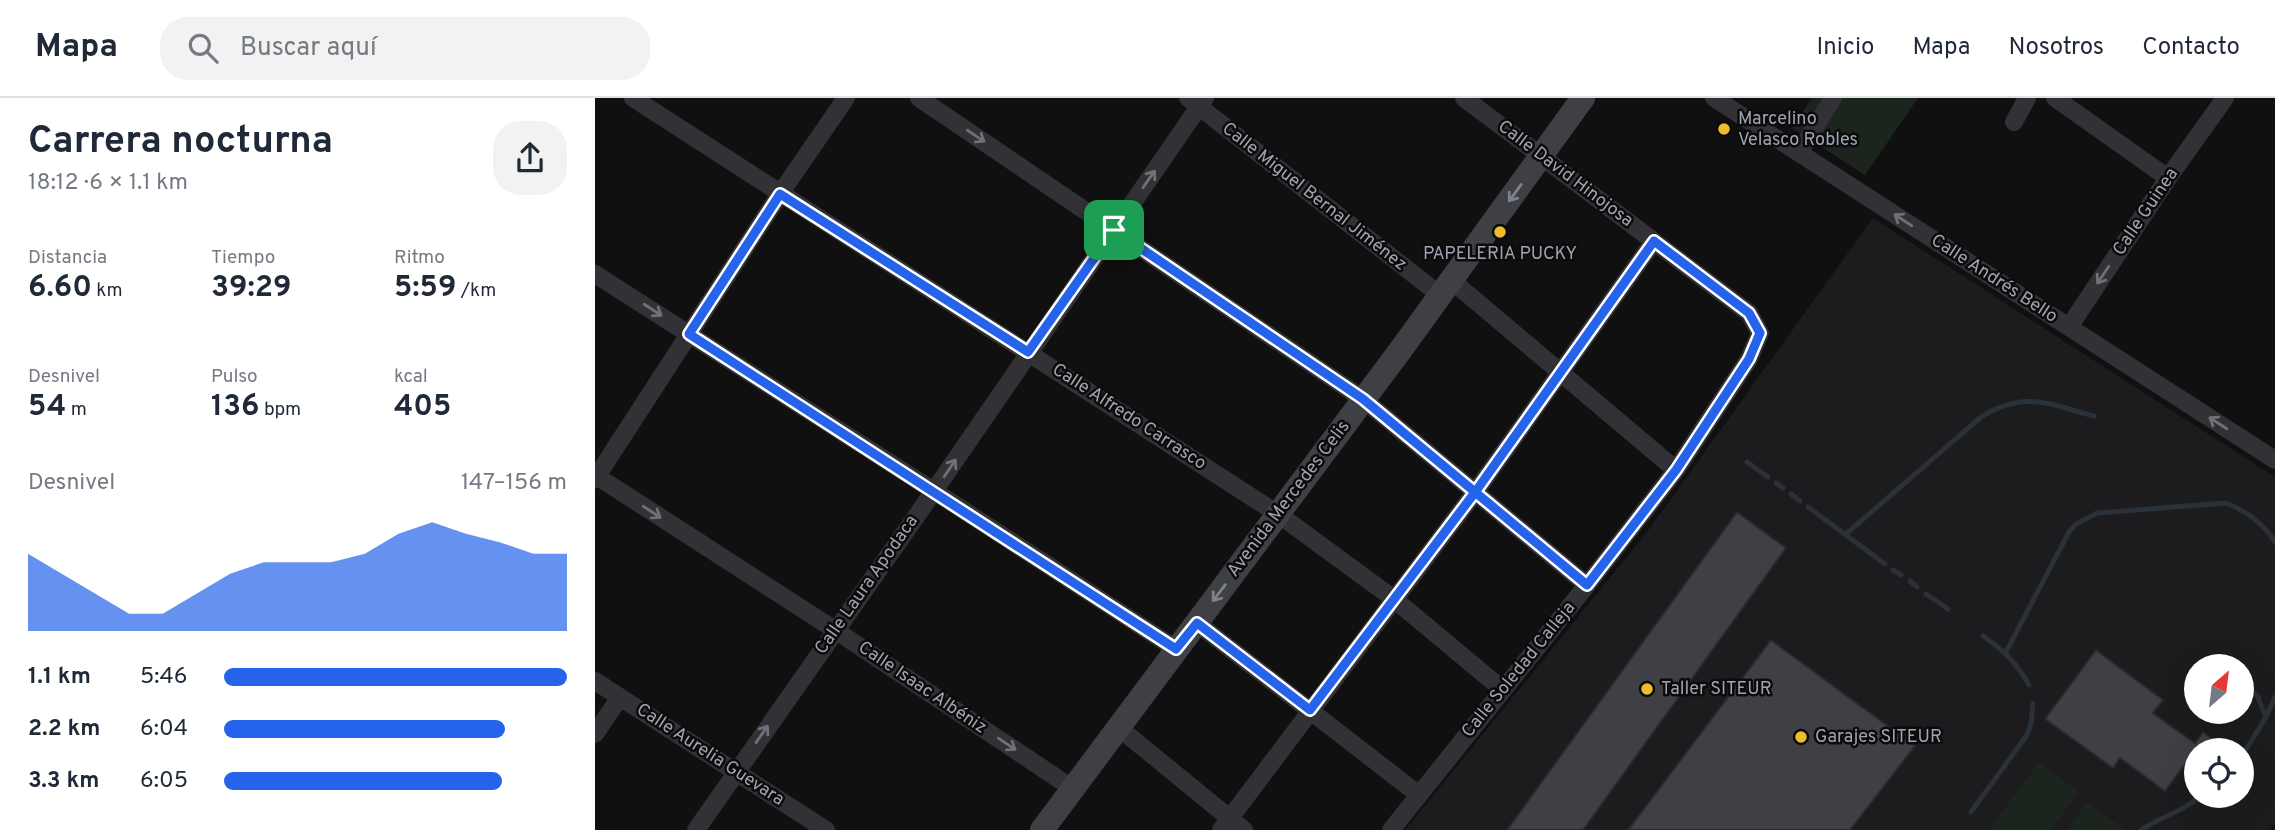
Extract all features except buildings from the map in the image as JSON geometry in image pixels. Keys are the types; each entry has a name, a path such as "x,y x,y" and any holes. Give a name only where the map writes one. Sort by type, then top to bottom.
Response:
{"main road":[{"name":"Avenida Mercedes Celis","path":"1042,830 1446,288 1583,98"}],"street":[{"name":"Calle Alfredo Carrasco","path":"633,98 1278,514 1394,599 1503,690"},
{"path":"596,477 780,194 846,98"},
{"path":"919,98 1363,399 1587,585"},
{"name":"Calle David Hinojosa","path":"1464,98 1749,313 1760,333"},
{"name":"Calle Andrés Bello","path":"1714,98 2275,460"},
{"path":"1799,153 1833,98"},
{"path":"2014,122 2027,98"},
{"path":"2055,98 2168,178"},
{"name":"Calle Guinea","path":"2069,327 2225,98"},
{"name":"Calle Laura Apodaca","path":"696,830 935,491 1114,230 1197,101"},
{"name":"Calle Miguel Bernal Jiménez","path":"1197,101 1561,372 1676,470"},
{"path":"1225,824 1476,491 1654,241"},
{"path":"595,274 1176,649"},
{"name":"Calle Soledad Calleja","path":"1391,830 1676,470 1749,359 1760,333"},
{"name":"Calle Isaac Albéniz","path":"596,477 835,630 1072,788"},
{"path":"1197,623 1419,795"},
{"name":"Calle Aurelia Guevara","path":"595,681 826,830"},
{"path":"595,734 621,697"},
{"path":"1118,727 1225,824 1244,830"}],"shaded area":[{"path":"1812,98 1918,98 1865,175 1792,128"},
{"path":"1873,218 2275,477 2275,823 2270,830 1405,830 1647,532"},
{"path":"2039,762 2079,792 2051,830 1989,829"},
{"path":"2087,802 2126,830 2067,830"}],"waterway":[{"path":"1846,534 1981,417 1996,409 2010,404 2037,402 2094,416"},
{"path":"1747,462 1768,477"},
{"path":"1776,483 1783,488"},
{"path":"1791,494 1800,501"},
{"path":"2006,652 2069,532 2076,524 2097,513 2226,503 2253,518 2275,542"},
{"path":"1808,507 1885,564"},
{"path":"1893,570 1901,575"},
{"path":"1910,581 1917,587"},
{"path":"1926,594 1948,609"},
{"path":"1983,636 2009,658 2029,685"},
{"path":"2254,693 2266,717"},
{"path":"2253,738 2275,697"},
{"path":"1971,812 2027,735 2033,703"},
{"path":"2141,830 2184,807"}],"place":[{"name":"Marcelino Velasco Robles","path":"1724,129"},
{"name":"PAPELERIA PUCKY","path":"1500,232"},
{"name":"Taller SITEUR","path":"1647,689"},
{"name":"Garajes SITEUR","path":"1801,737"}],"route":[{"path":"1114,230 1028,352 780,194 689,334 1176,649 1197,623 1310,710 1476,491 1654,241 1749,313 1760,333 1749,359 1676,470 1587,585 1476,491 1363,399 1114,230"}]}
